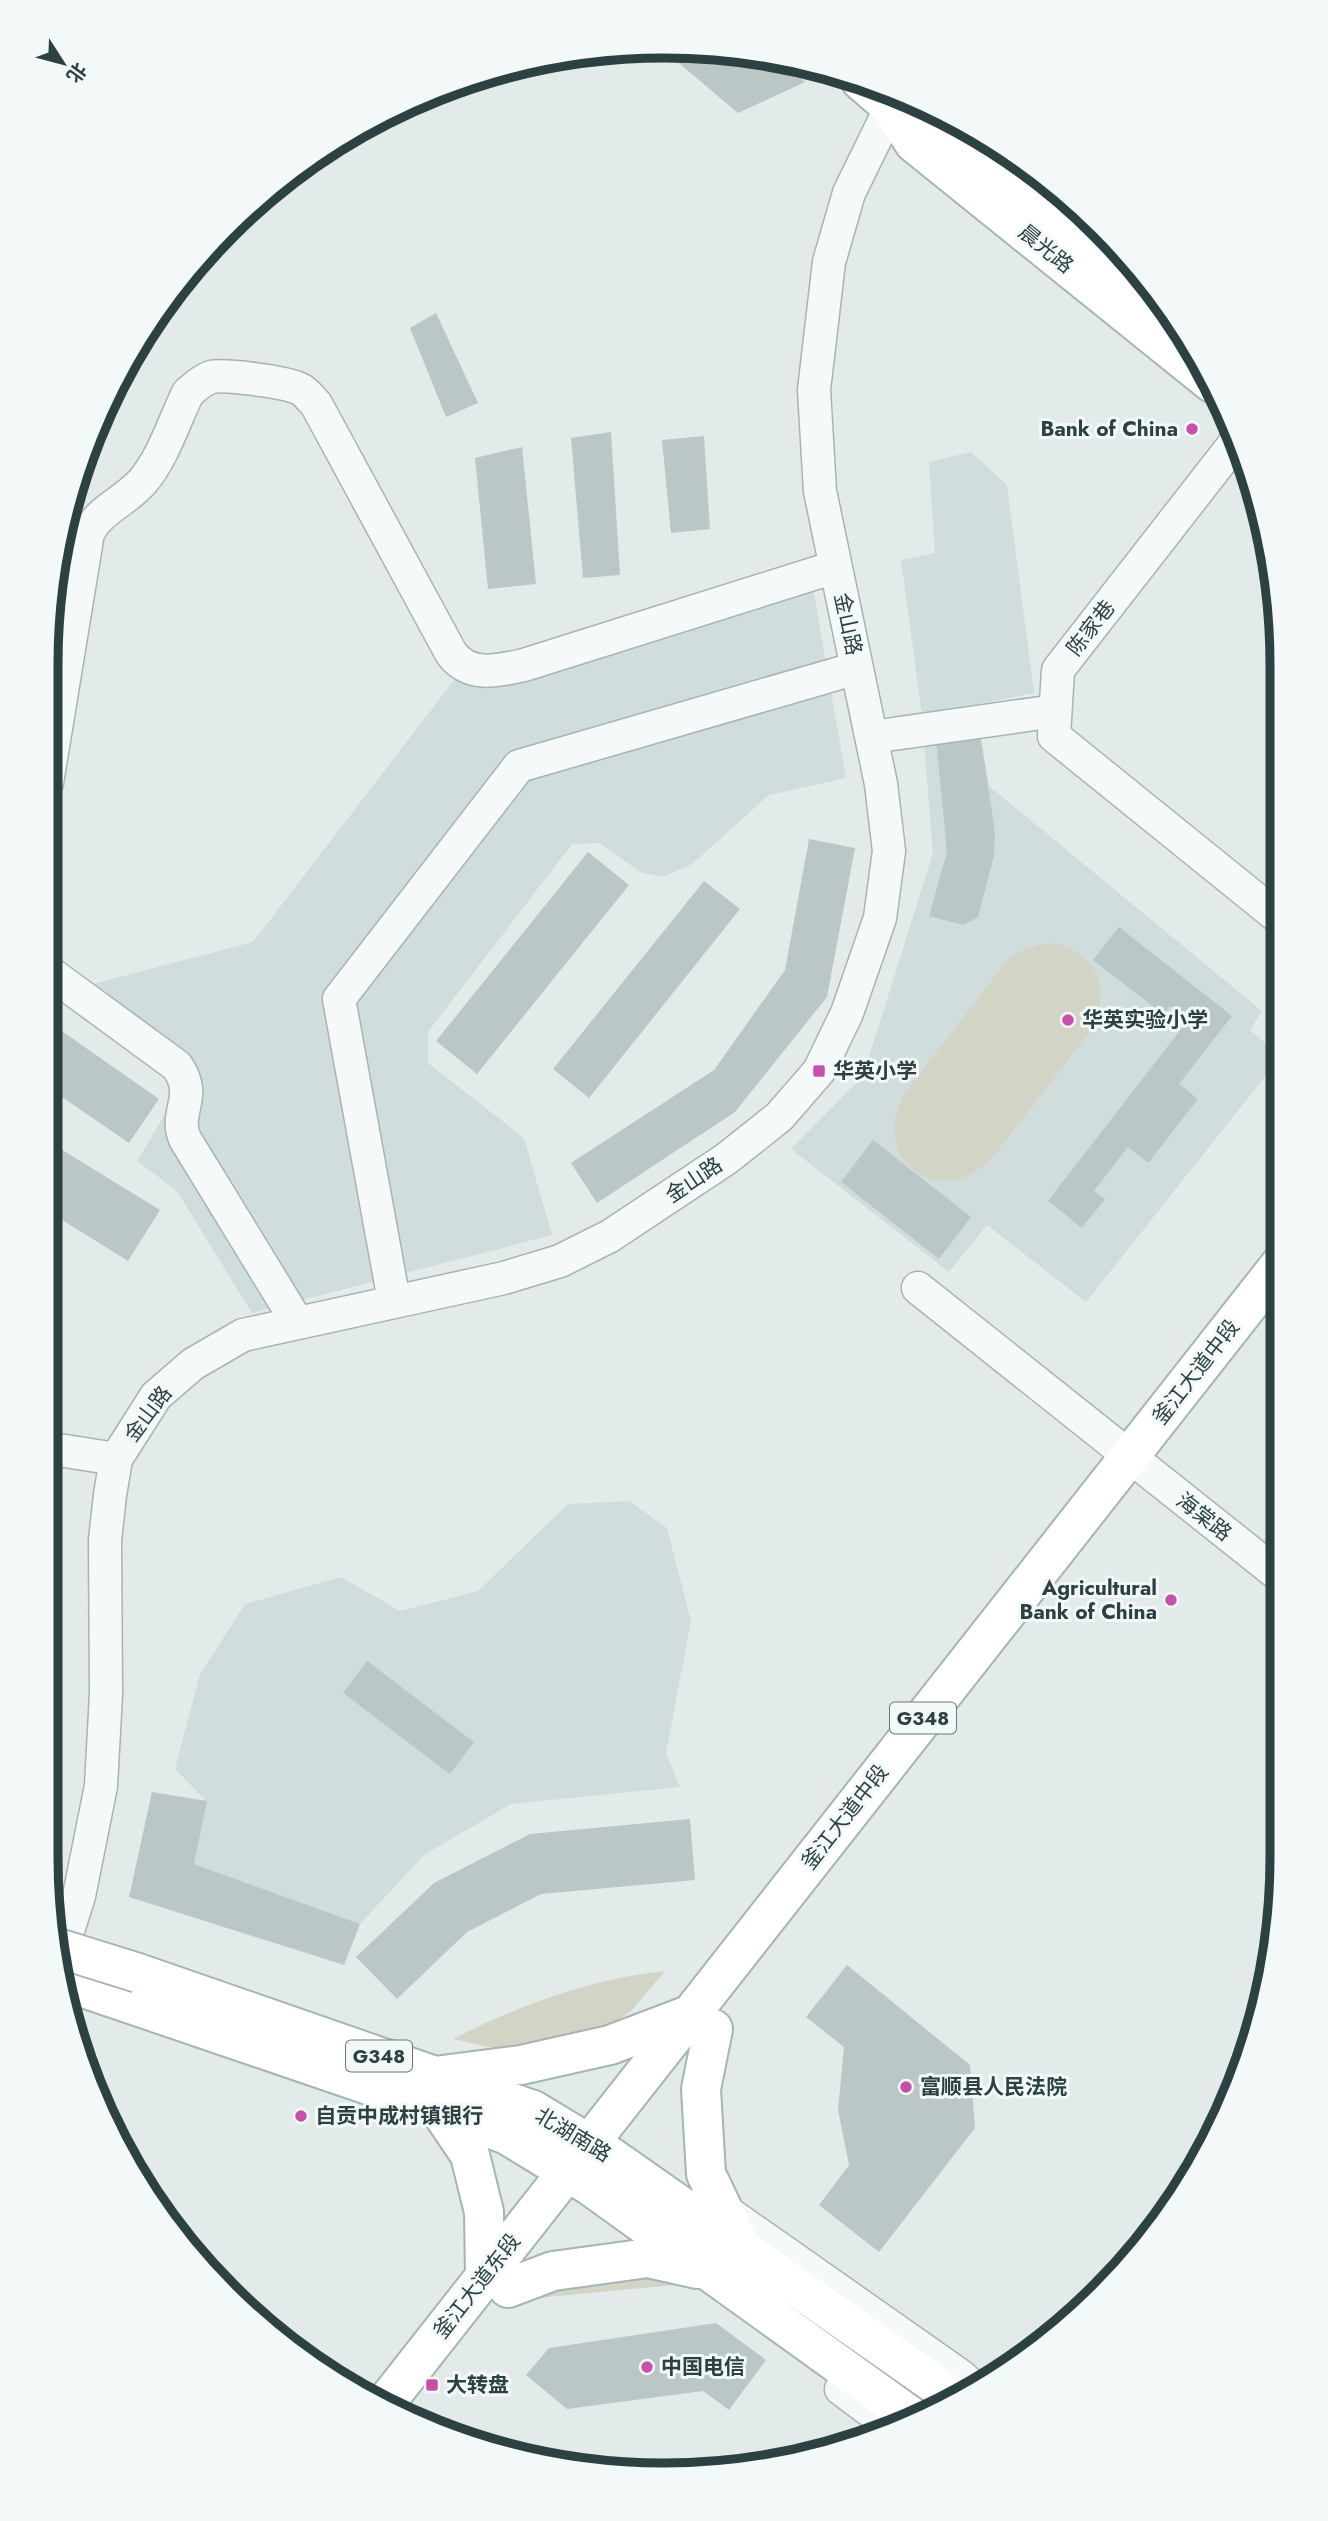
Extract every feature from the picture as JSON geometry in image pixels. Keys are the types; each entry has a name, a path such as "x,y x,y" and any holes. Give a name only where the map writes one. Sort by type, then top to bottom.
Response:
{"main road":[{"name":"晨光路","path":"881,98 891,107 914,143 1192,367"},
{"name":"晨光路","path":"891,107 930,119"},
{"name":"晨光路","path":"935,122 1130,277"},
{"name":"釜江大道中段","path":"589,2164 1139,1466 1270,1279"},
{"name":"釜江大道中段","path":"1139,1466 1270,1319"},
{"name":"G348","path":"66,1953 134,1988"},
{"name":"G348","path":"71,1982 134,1988"},
{"name":"北湖南路","path":"134,1988 437,2092 507,2135 589,2164 741,2247 947,2393"},
{"path":"711,2272 648,2258 496,2282 484,2211 470,2155 437,2092 520,2065 702,2022 701,2089 706,2174 741,2247"},
{"name":"北湖南路","path":"589,2164 711,2272 906,2413"},
{"name":"釜江大道东段","path":"390,2398 496,2282 589,2164"},
{"name":"釜江大道东段","path":"413,2409 496,2282"}],"street":[{"name":"金山路","path":"64,1942 79,1896 101,1786 106,1694 105,1541 117,1459 156,1396 193,1364 243,1335 503,1278 560,1261 610,1236 726,1159 779,1117 820,1071 847,1013 880,918 889,851 872,737 820,491 814,390 828,275 849,193 891,107"},
{"path":"58,716 88,533 94,521 141,484 154,464 188,393 198,383 211,377 227,376 284,384 301,389 316,404 451,653 458,662 471,670 500,670 524,665 835,567"},
{"name":"陈家巷","path":"1230,449 1058,670 1054,736 1270,911"},
{"path":"394,1301 339,999 519,766 857,668"},
{"path":"872,737 1055,711"},
{"path":"58,979 177,1066 184,1076 187,1093 181,1130 185,1139 297,1322"},
{"name":"海棠路","path":"918,1288 1270,1568"},
{"path":"58,1450 117,1459"},
{"path":"723,2209 967,2382"},
{"path":"671,2264 884,2421"}],"shaded area":[{"path":"971,452 1007,485 1034,693 922,715 901,560 935,553 929,462"},
{"path":"808,559 846,778 769,795 692,864 663,877 640,872 600,843 572,844 428,1032 428,1063 524,1138 552,1235 252,1313 177,1191 137,1161 182,1086 58,1000 58,993 253,942 468,662 519,656 639,611"},
{"name":"华英实验小学","path":"980,733 989,786 1262,1011 1250,1030 1270,1047 1270,1070 1086,1302 987,1225 949,1272 791,1149 863,1076 933,853 924,742"},
{"path":"1055,943 1082,957 1097,976 1100,1000 1092,1029 992,1158 971,1174 951,1180 931,1179 914,1170 902,1156 895,1138 896,1116 906,1092 1005,963 1028,948"},
{"path":"629,1501 667,1528 691,1621 666,1753 680,1787 511,1804 424,1855 360,1924 194,1864 206,1801 175,1769 200,1674 245,1604 341,1577 400,1611 478,1591 568,1504"},
{"path":"665,1971 631,2011 610,2026 507,2051 453,2039 556,1995 609,1980"},
{"path":"639,2275 662,2278 674,2285 536,2298 547,2288"}],"building":[{"path":"673,58 704,59 782,69 794,72 805,82 738,113"},
{"path":"436,313 478,403 446,417 410,328"},
{"path":"611,432 620,575 583,578 571,438"},
{"path":"704,436 710,529 671,533 662,440"},
{"path":"522,447 536,584 488,589 475,458"},
{"path":"980,733 995,833 994,856 978,917 963,925 929,916 947,852 936,740"},
{"path":"809,839 855,848 827,997 735,1112 597,1203 571,1163 714,1070 785,970"},
{"path":"588,852 629,885 477,1074 436,1041"},
{"path":"704,881 740,909 589,1098 553,1069"},
{"path":"1119,927 1232,1016 1179,1084 1198,1099 1148,1163 1128,1147 1094,1191 1105,1199 1082,1228 1048,1201 1188,1020 1170,1006 1164,1015 1093,960"},
{"path":"58,1028 159,1099 129,1143 58,1094"},
{"path":"873,1140 971,1217 939,1259 841,1182"},
{"path":"58,1147 160,1210 128,1261 58,1217"},
{"path":"367,1661 474,1742 450,1774 343,1693"},
{"path":"152,1792 207,1801 194,1864 360,1924 344,1965 129,1897"},
{"path":"690,1819 695,1880 541,1894 467,1932 397,1999 356,1957 434,1883 530,1834"},
{"name":"富顺县人民法院","path":"847,1965 970,2065 975,2128 879,2252 819,2205 849,2165 838,2110 844,2047 806,2017"},
{"name":"中国电信","path":"716,2323 766,2360 729,2410 703,2391 567,2409 526,2375 549,2348"}],"place":[{"name":"Bank of China","path":"1192,429"},
{"name":"华英实验小学","path":"1068,1020"},
{"name":"华英小学","path":"819,1071"},
{"name":"Agricultural Bank of China","path":"1171,1600"},
{"name":"富顺县人民法院","path":"906,2087"},
{"name":"自贡中成村镇银行","path":"301,2116"},
{"name":"中国电信","path":"647,2367"},
{"name":"大转盘","path":"432,2385"}]}
